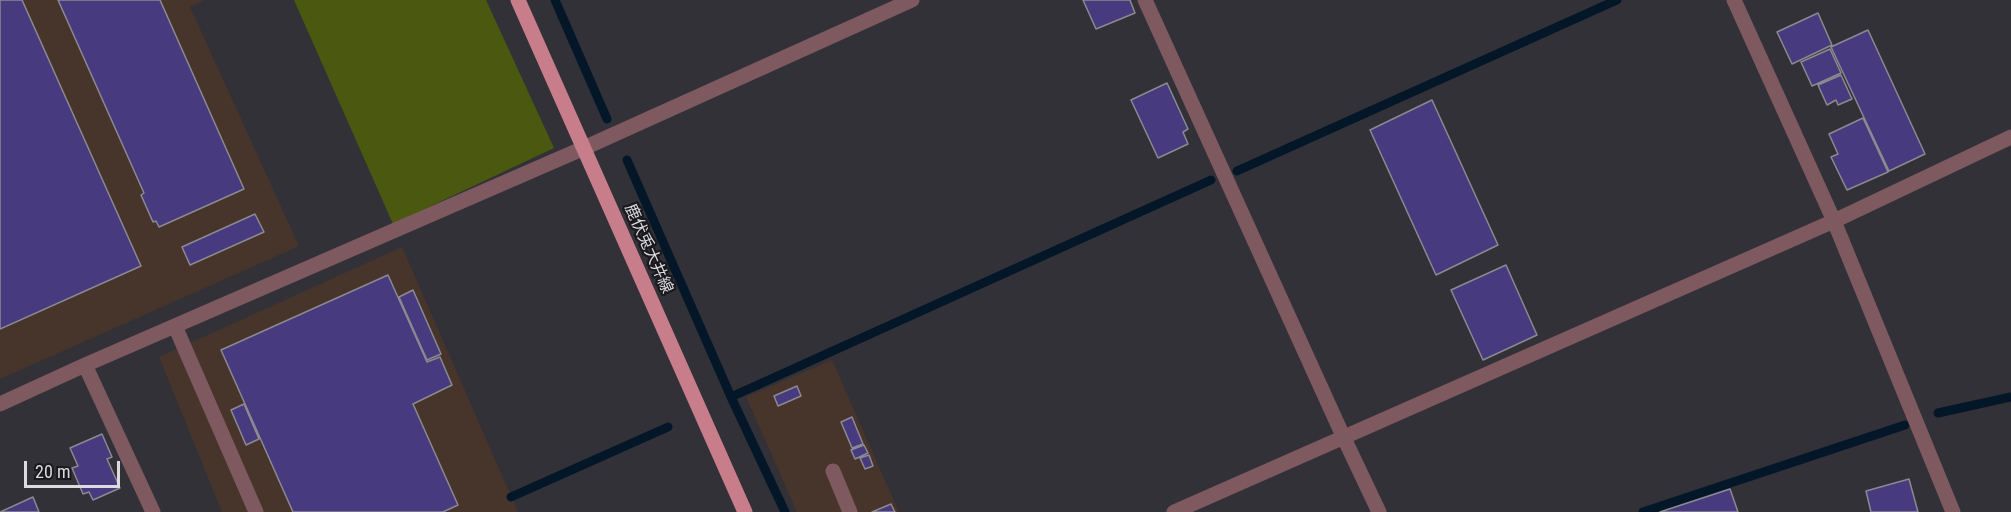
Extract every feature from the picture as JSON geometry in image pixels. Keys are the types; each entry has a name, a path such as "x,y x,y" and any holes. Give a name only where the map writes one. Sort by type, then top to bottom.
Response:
{"main road":[{"name":"鹿伏兎大井線","path":"518,0 746,512"}],"street":[{"path":"0,404 584,148 912,0"},
{"path":"1145,0 1379,512"},
{"path":"1734,0 1834,221 1953,512"},
{"path":"1174,512 1834,221 2011,137"},
{"path":"175,326 256,512"},
{"path":"85,365 153,512"},
{"path":"833,471 850,512"}],"shaded area":[{"path":"0,0 204,0 190,7 299,246 0,379"},
{"path":"402,247 518,512 222,512 159,357"},
{"path":"832,360 899,512 797,512 746,397"}],"green space":[{"path":"294,0 486,0 554,148 393,224"}],"building":[{"path":"0,0 22,0 141,266 0,329"},
{"path":"58,0 160,0 244,189 159,227 156,221 153,222 141,195 144,193"},
{"path":"1083,0 1130,0 1135,13 1096,29"},
{"path":"1818,13 1832,45 1792,64 1777,32"},
{"path":"1868,30 1925,154 1889,171 1831,47"},
{"path":"1830,49 1841,73 1812,86 1801,62"},
{"path":"1841,75 1852,99 1838,105 1836,100 1827,105 1818,85"},
{"path":"1167,83 1188,129 1183,132 1188,144 1158,158 1131,100"},
{"path":"1432,100 1498,245 1436,275 1370,130"},
{"path":"1863,118 1888,172 1847,190 1831,157 1838,154 1829,134"},
{"path":"255,214 264,232 190,265 182,247"},
{"path":"1506,265 1537,335 1483,360 1451,290"},
{"path":"388,275 427,362 440,357 452,385 413,404 458,505 443,512 293,512 221,350"},
{"path":"413,290 441,354 427,360 399,297"},
{"path":"797,386 801,396 778,406 774,396"},
{"path":"244,404 259,439 246,445 231,410"},
{"path":"852,417 863,444 852,448 841,422"},
{"path":"102,434 112,457 107,459 120,488 93,500 89,492 83,494 72,468 78,466 70,448"},
{"path":"864,445 868,453 855,459 851,450"},
{"path":"869,455 873,466 865,469 860,458"},
{"path":"1909,479 1918,512 1871,512 1866,491"},
{"path":"1730,489 1738,512 1660,512"},
{"path":"33,497 39,512 0,512"},
{"path":"891,504 895,512 872,512"}],"waterway":[{"path":"555,0 607,119"},
{"path":"1237,171 1617,0"},
{"path":"627,160 731,397 785,512"},
{"path":"731,397 1211,180"},
{"path":"1938,413 2011,397"},
{"path":"1643,512 1905,425"},
{"path":"511,497 668,427"}]}
